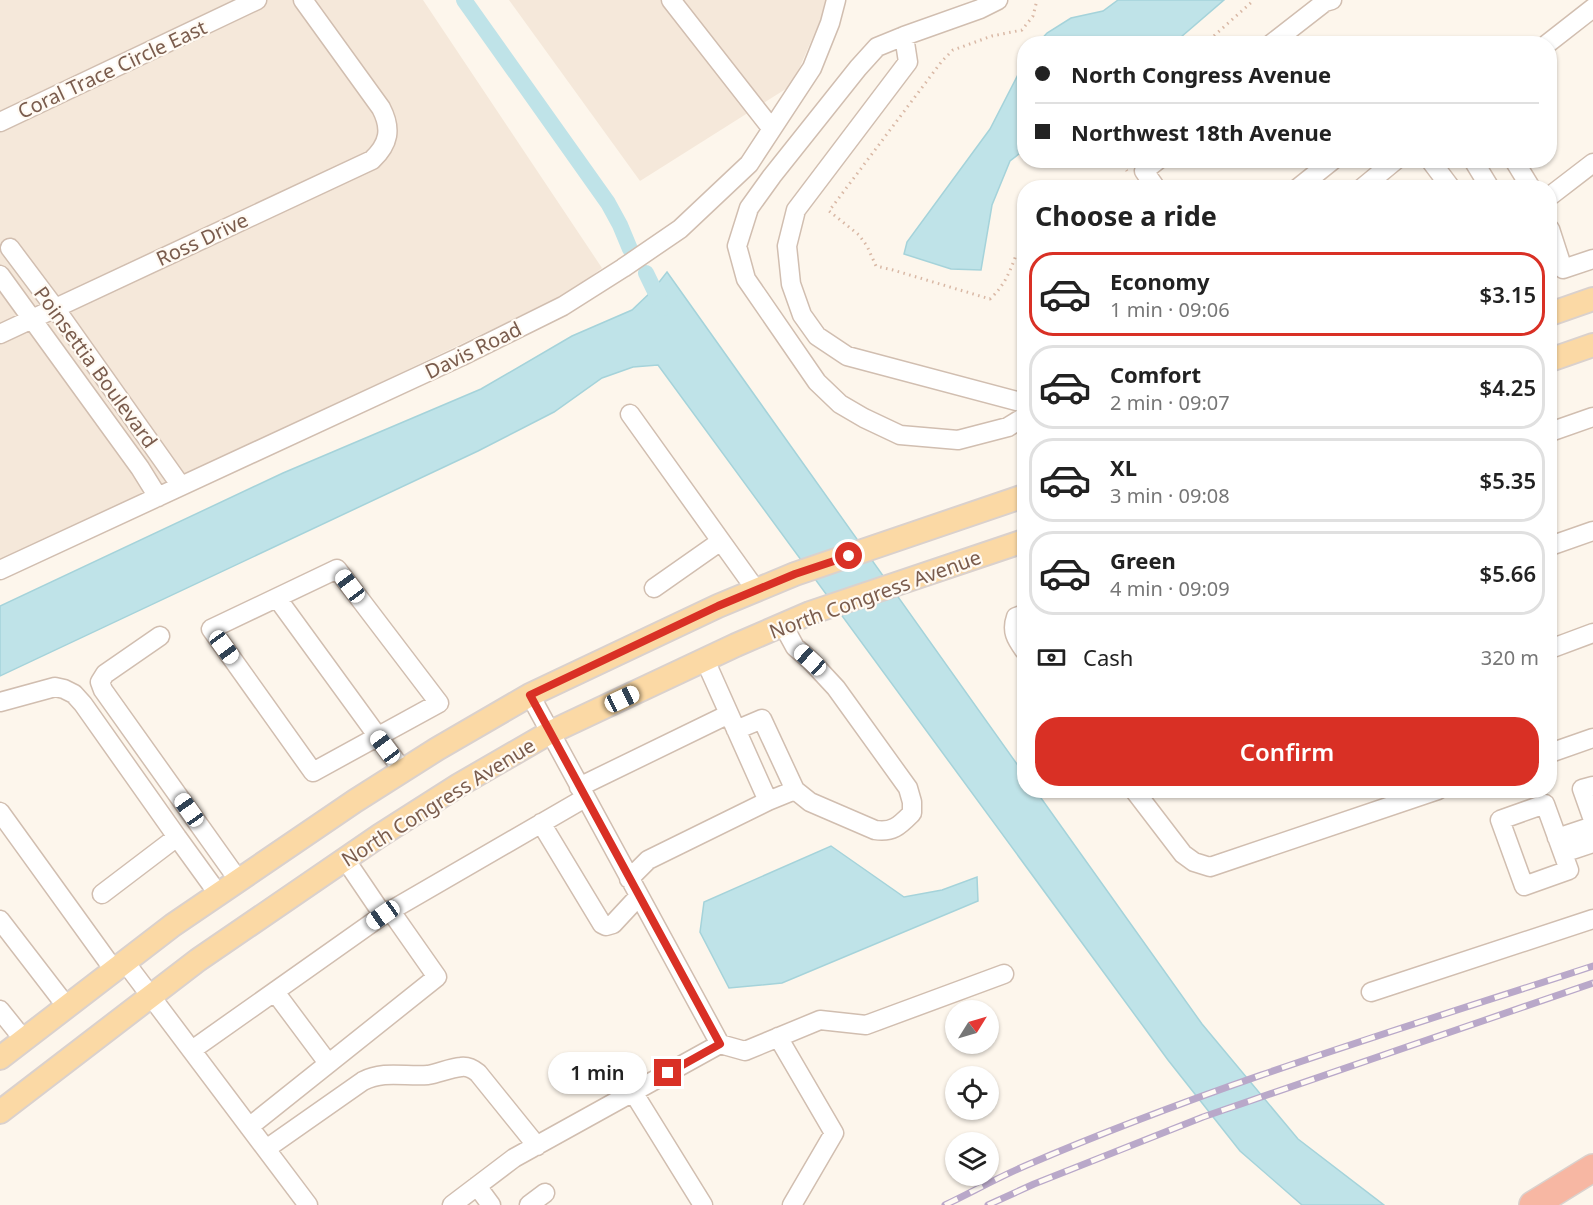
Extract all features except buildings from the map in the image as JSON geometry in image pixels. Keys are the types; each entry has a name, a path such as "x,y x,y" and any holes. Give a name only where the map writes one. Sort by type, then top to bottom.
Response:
{"highway":[{"path":"1533,1205 1593,1168"}],"main road":[{"path":"1557,312 1593,299"},
{"path":"1557,358 1593,345"},
{"path":"0,1058 173,925 355,801 437,749 530,695 718,606 795,574 1017,498"},
{"name":"North Congress Avenue","path":"0,1112 198,960 345,859 459,785 549,733 810,613 1017,543"}],"street":[{"name":"Coral Trace Circle East","path":"0,122 257,0"},
{"name":"Ross Drive","path":"0,334 372,160 380,152 386,142 388,130 381,108 303,0"},
{"path":"671,0 772,129"},
{"name":"Davis Road","path":"0,570 462,356 563,306 623,268 680,229 749,164 812,68 830,23 836,0"},
{"path":"998,0 980,9 877,47 772,176 749,208 737,246 746,279 817,382 840,404 900,435 958,440 1008,427 1017,421"},
{"path":"1281,36 1325,2 1332,0"},
{"path":"1557,36 1593,8"},
{"path":"1562,32 1593,22"},
{"path":"904,36 908,62 796,210 787,246 791,284 802,315 817,336 847,356 1017,401"},
{"path":"1557,191 1593,163"},
{"path":"1148,168 1144,171 1150,180"},
{"path":"1308,180 1323,168"},
{"path":"1372,180 1386,168"},
{"name":"Poinsettia Boulevard","path":"10,248 181,486"},
{"path":"1557,251 1563,269 1593,259"},
{"name":"Poinsettia Boulevard","path":"0,275 140,468 158,497"},
{"path":"780,329 802,315"},
{"path":"630,414 756,590"},
{"path":"1557,430 1593,417"},
{"path":"1557,544 1593,531"},
{"path":"654,588 721,541"},
{"path":"337,569 439,703 313,772 211,629 277,598 337,569"},
{"path":"277,598 403,771"},
{"path":"1017,617 1013,626 1017,640"},
{"path":"192,1050 387,912 542,823 582,792 733,722 762,719 795,790 810,802 875,830 885,831 901,824 912,813 909,788 836,688 795,647 783,625"},
{"path":"1557,646 1593,633"},
{"path":"160,636 105,674 100,682 103,690 239,881"},
{"path":"705,660 768,801"},
{"path":"0,702 55,687 74,694 219,895"},
{"path":"530,695 720,1044"},
{"path":"1557,751 1593,738"},
{"path":"1593,786 1582,789 1593,820"},
{"path":"629,879 648,860 795,790"},
{"path":"1141,798 1183,854 1194,862 1210,867 1414,798"},
{"path":"0,812 120,966 151,996 308,1205"},
{"path":"542,823 602,924 606,926 612,924 639,896"},
{"path":"1593,826 1560,846 1593,843"},
{"path":"102,894 177,837"},
{"path":"249,1126 437,977 345,859"},
{"path":"1371,992 1593,919"},
{"path":"0,920 67,1007"},
{"path":"452,1205 514,1158 720,1044 745,1051 820,1020 866,1025 1004,974"},
{"path":"274,992 327,1063"},
{"path":"0,1010 24,1040"},
{"path":"778,1037 834,1133 792,1205"},
{"path":"266,1149 372,1076 382,1074 426,1075 462,1067 470,1068 478,1073 537,1146"},
{"path":"633,1092 703,1205"},
{"path":"477,1186 491,1205"},
{"path":"530,1205 545,1193"}],"path":[{"path":"1017,256 1000,290 990,299 876,266 859,235 829,211 942,61 953,50 992,36 1022,30 1033,16 1037,0"},
{"path":"1214,36 1254,0"}],"shaded area":[{"path":"0,0 423,0 602,268 570,292 0,564"},
{"path":"509,0 829,0 792,85 640,181"}],"water":[{"path":"1118,0 1224,0 1182,36 1044,36 1071,18 1103,11"},
{"path":"1017,77 1017,156 1010,161 992,205 981,270 951,269 904,254 907,242 990,129"},
{"path":"667,272 1017,764 1017,798 1041,798 1202,1024 1298,1139 1384,1205 1302,1205 1240,1151 1168,1060 658,365 633,367 602,378 554,412 478,451 0,676 0,606 283,473 481,389 572,336 632,310 653,290"},
{"path":"831,846 904,897 942,890 977,877 978,901 782,983 729,988 700,932 704,902"}],"waterway":[{"path":"464,0 608,203 630,249"},
{"path":"646,273 663,308"}],"railway":[{"path":"945,1205 1027,1165 1166,1109 1379,1035 1593,966"},
{"path":"988,1205 1034,1184 1203,1117 1593,983"}],"route":[{"path":"668,1073 720,1044 530,695 718,606 795,574 849,556"}]}
